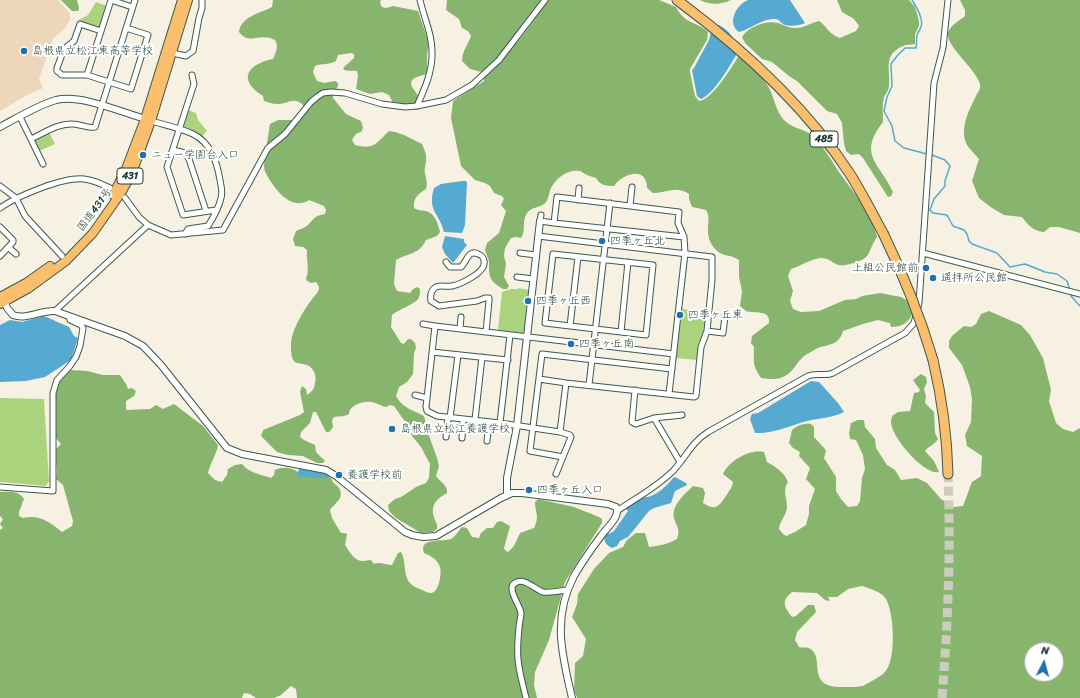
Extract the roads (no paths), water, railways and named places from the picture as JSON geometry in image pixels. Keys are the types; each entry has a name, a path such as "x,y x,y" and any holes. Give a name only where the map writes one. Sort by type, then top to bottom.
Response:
{"highway":[{"name":"国道431号","path":"1,298 29,288 71,256 93,233 113,206 132,173 182,0"},
{"name":"国道431号","path":"1,298 42,273 62,256 90,229 105,209 116,191 148,120 172,53 188,0"},
{"name":"485","path":"677,0 708,23 749,58 779,88 827,144 853,179 883,233 912,297 924,331 933,360 943,406 947,443 948,474"}],"street":[{"path":"87,76 111,0 132,7"},
{"path":"31,139 64,124 94,128 135,0"},
{"path":"172,53 186,56 193,51 202,8 202,0"},
{"path":"417,106 426,84 432,54 430,39 420,0"},
{"path":"125,198 139,217 148,225 171,235 221,231 224,229 268,148 285,134 311,102 317,97 327,92 345,93 382,104 401,107 417,106 446,100 472,85 499,60 545,0"},
{"path":"572,698 562,655 560,638 560,625 568,590 584,560 615,519 617,510 661,482 680,462 695,442 718,425 808,376 820,374 829,375 833,373 905,333 914,323 918,310 923,252 934,83 943,48 948,0"},
{"path":"101,31 80,24 74,41 64,49 57,68 58,73 87,76 131,89 148,35 126,28"},
{"path":"192,75 194,84 167,167 183,215 216,210"},
{"path":"0,127 48,102 63,99 81,99 193,134 202,140 215,159 222,190 221,198 208,226 188,229 185,234"},
{"path":"20,117 43,164"},
{"path":"173,150 184,154 189,159 206,211"},
{"path":"0,208 16,198 42,188 77,179 97,182 110,188"},
{"path":"0,186 16,198 26,216 62,256"},
{"path":"630,206 632,187"},
{"path":"578,200 579,188"},
{"path":"554,223 557,197 679,212 678,223 684,237 685,254 669,394"},
{"path":"589,385 610,203"},
{"path":"507,495 507,478 517,426 541,218 554,223 684,237"},
{"path":"55,311 148,225"},
{"path":"0,227 13,240 0,256"},
{"path":"538,236 712,257 712,280 707,331 701,347 696,396 694,397 539,379"},
{"path":"8,247 16,254"},
{"path":"923,252 1080,294"},
{"path":"446,262 450,267 461,267 464,265 471,253 477,253 484,260 482,270 462,283 450,287 437,287 433,290 430,296 431,301 439,306 488,298 486,332"},
{"path":"520,253 536,255"},
{"path":"553,254 603,260 653,265 646,335 545,323 553,254"},
{"path":"570,326 578,257"},
{"path":"621,332 628,262"},
{"path":"517,277 534,279"},
{"path":"1,298 10,312 18,317 55,311 132,340 147,349 228,448 242,454 326,470 342,481 393,523 412,535 423,538 436,536 507,495 522,493 608,504 616,507 617,510"},
{"path":"0,487 53,491 53,393 57,380 70,367 76,357 80,346 83,328 81,325 70,320 69,316"},
{"path":"460,329 461,316"},
{"path":"707,331 723,333 726,316"},
{"path":"423,324 674,354"},
{"path":"435,326 426,407 427,410 437,416 500,423 560,432 570,435 571,437 556,474"},
{"path":"500,423 510,335"},
{"path":"432,352 508,360"},
{"path":"446,437 458,354"},
{"path":"563,457 530,451 542,354 672,369"},
{"path":"475,420 482,357"},
{"path":"560,432 566,383"},
{"path":"635,390 632,422 636,424 654,418 682,415"},
{"path":"415,395 427,398"},
{"path":"654,418 680,462"},
{"path":"462,438 463,419"},
{"path":"487,441 489,422"},
{"path":"526,698 518,659 521,615 520,607 512,590 513,584 524,582 545,592 568,590"}],"water":[{"path":"748,0 790,0 805,23 788,26 778,20 770,19 739,32 733,24 734,14 740,5"},
{"path":"715,25 723,27 729,33 736,44 738,52 717,85 712,91 701,99 697,96 692,70 709,40 712,28"},
{"path":"466,181 467,183 465,225 462,233 444,232 433,207 432,196 434,188 441,184"},
{"path":"445,236 464,239 464,242 467,245 453,263 445,254 442,247"},
{"path":"44,316 69,327 74,336 78,338 71,360 45,377 26,381 0,382 0,325 10,320 22,322"},
{"path":"811,381 819,382 844,412 775,431 755,433 750,419 752,414 758,413"},
{"path":"300,467 326,473 330,477 298,477 297,474"},
{"path":"675,477 687,485 675,491 671,503 649,511 628,537 620,541 617,546 612,548 607,545 604,539 605,534 607,532 609,534 614,531 628,511 626,509 643,497 651,496 660,491"}],"waterway":[{"path":"912,0 919,13 922,24 917,35 916,48 905,48 891,64 892,86 887,97 884,111 892,126 895,141 904,148 927,154"},
{"path":"932,155 945,160 950,166 945,181 945,186 934,199 930,210 933,213 947,215 953,226 964,230 972,244 997,253 1010,267 1025,264 1045,272 1057,274 1067,281 1070,290"},
{"path":"1071,294 1080,306"}],"tunnel":[{"path":"942,698 948,586 948,474"}],"place":[{"name":"島根県立松江東高等学校","path":"24,51"},
{"name":"ニュー学園台入口","path":"143,155"},
{"name":"四季ヶ丘北","path":"602,241"},
{"name":"上組公民館前","path":"926,268"},
{"name":"遥拝所公民館","path":"933,278"},
{"name":"四季ヶ丘西","path":"528,301"},
{"name":"四季ヶ丘東","path":"680,315"},
{"name":"四季ヶ丘南","path":"571,344"},
{"name":"島根県立松江養護学校","path":"392,429"},
{"name":"養護学校前","path":"339,475"},
{"name":"四季ヶ丘入口","path":"529,490"}]}
